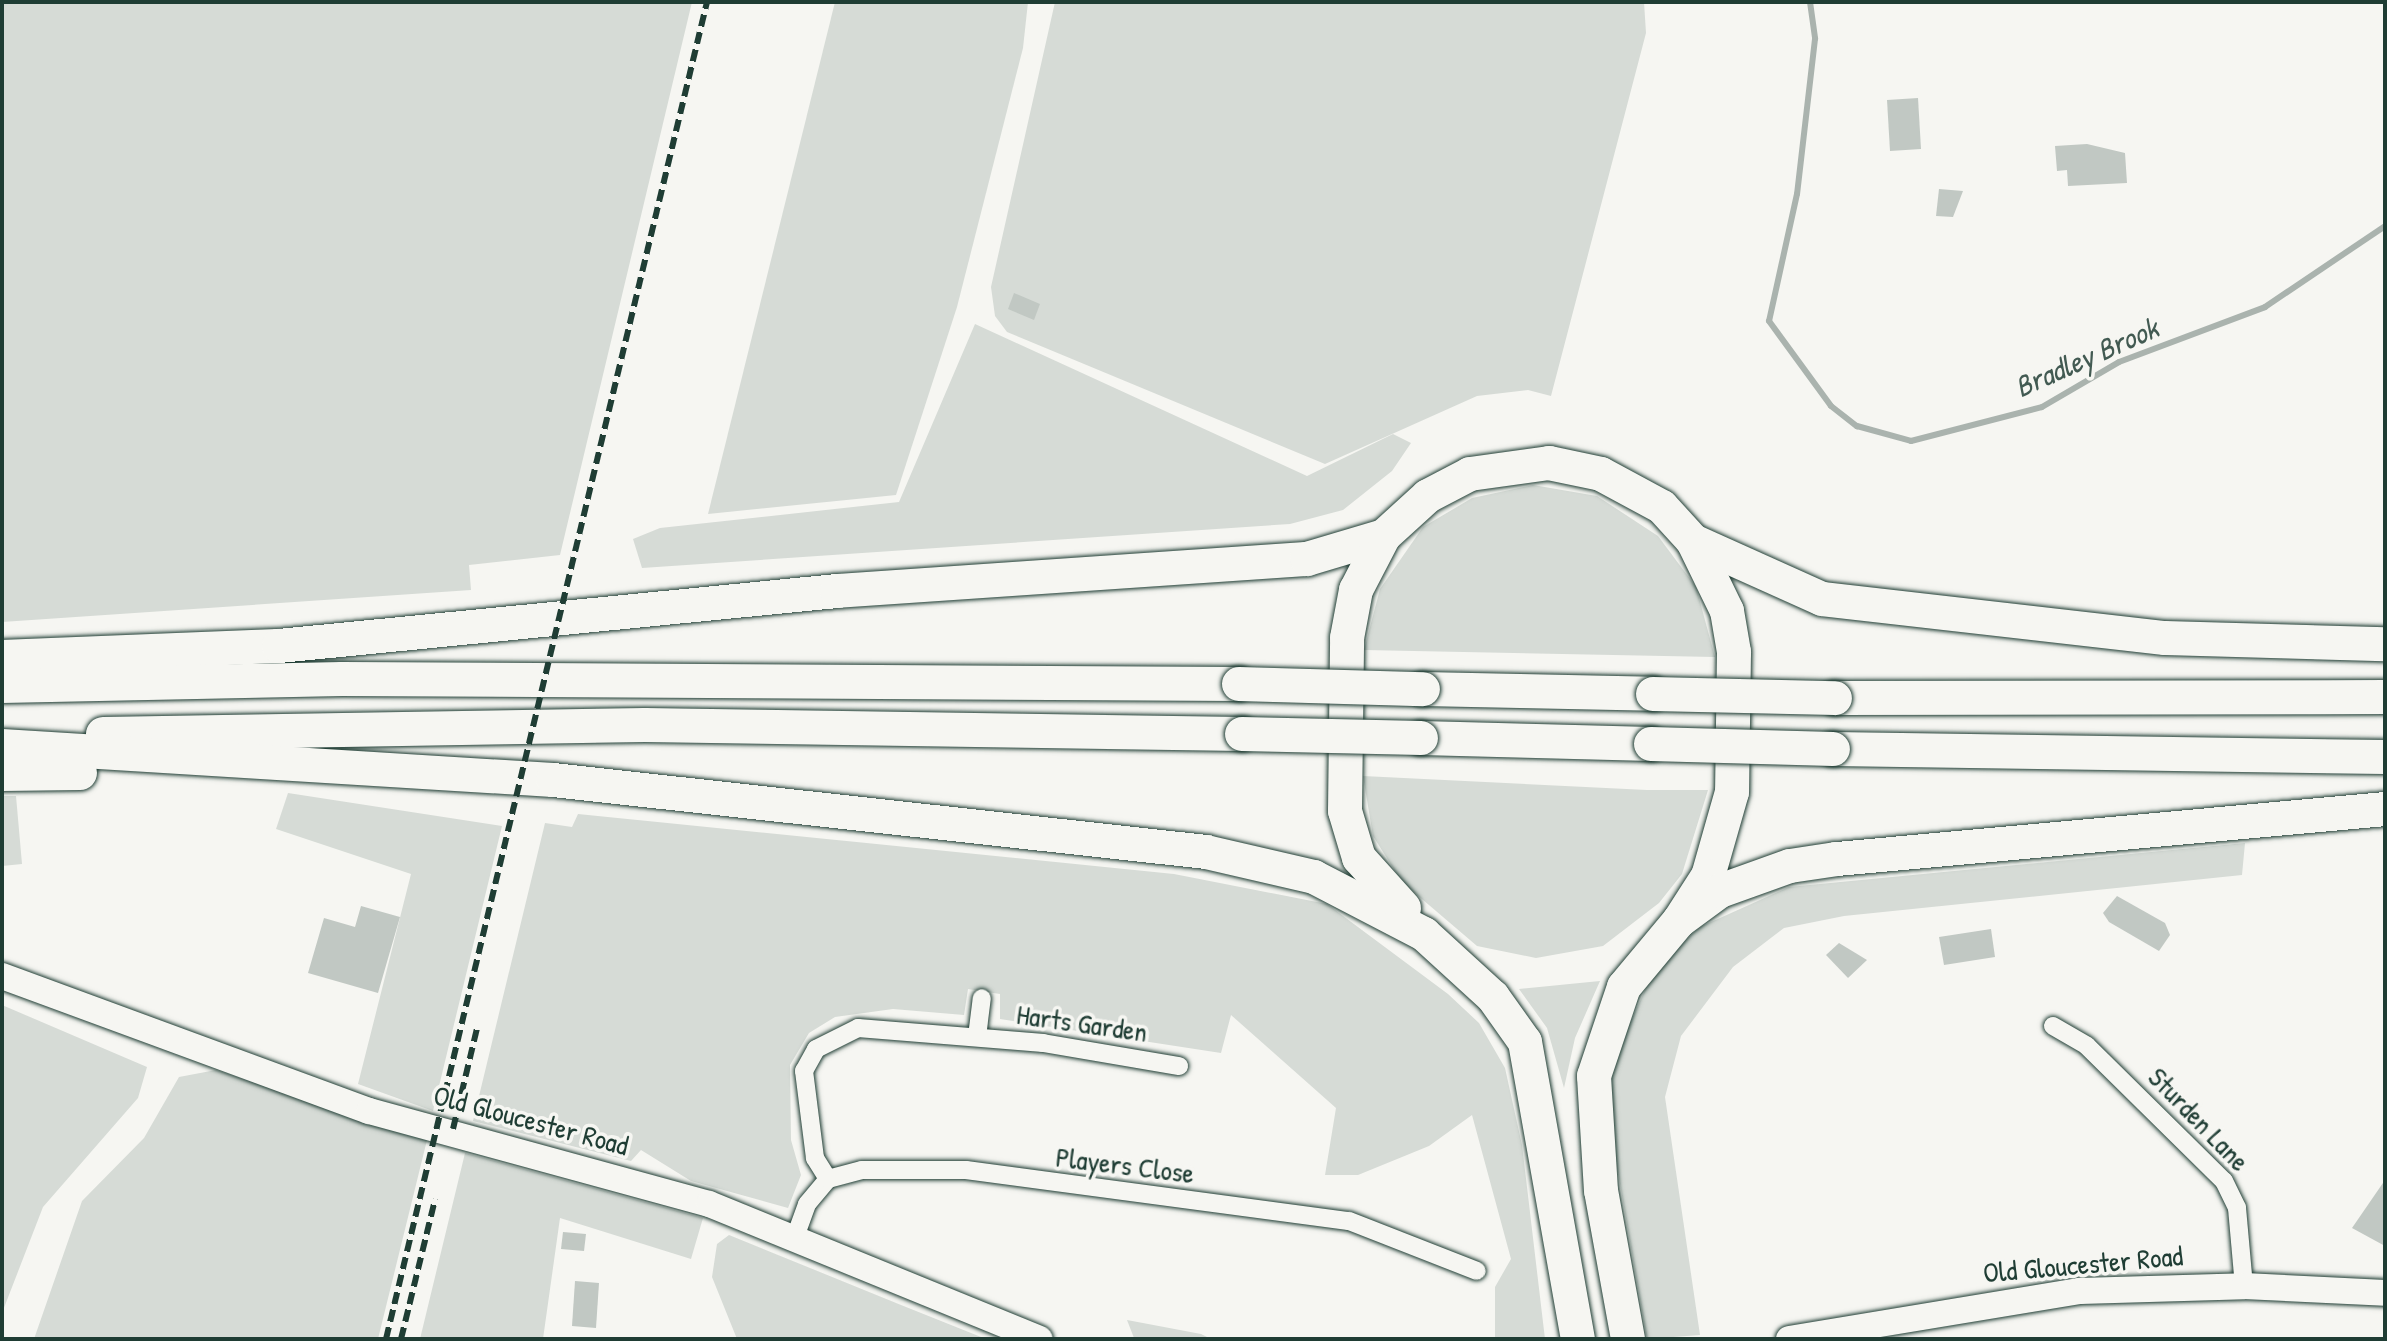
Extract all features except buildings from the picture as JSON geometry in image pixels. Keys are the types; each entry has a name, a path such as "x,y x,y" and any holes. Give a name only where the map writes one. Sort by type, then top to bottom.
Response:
{"highway":[{"path":"2,657 279,646 837,591 1307,559 1384,536 1448,485 1528,462 1572,466 1624,483 1662,507 1693,541 1717,583 1734,652 1732,792 1708,876 1679,921 1624,987 1594,1076 1596,1159 1628,1339"},
{"path":"1384,536 1350,610 1342,784 1359,858 1424,934 1493,997 1525,1042 1578,1339"},
{"path":"1693,541 1822,599 2165,638 2385,644"},
{"path":"2,686 342,679 1239,684 1835,698 2385,697"},
{"path":"2,737 645,725 2385,757"},
{"path":"2,746 422,767 1265,861 1360,896 1424,934"},
{"path":"2,774 284,771 747,804"},
{"path":"1679,921 1720,891 1790,866 2385,809"}],"main road":[{"name":"Old Gloucester Road","path":"2,976 369,1111 629,1178 794,1240 1039,1339"},
{"name":"Old Gloucester Road","path":"1789,1339 2053,1294 2244,1286 2385,1293"}],"street":[{"name":"Harts Garden","path":"977,1037 982,998"},
{"name":"Sturden Lane","path":"2053,1026 2087,1046 2224,1181 2237,1208 2244,1286"},
{"name":"Harts Garden","path":"828,1179 815,1158 804,1087 816,1049 874,1027 977,1037 1179,1066"},
{"name":"Players Close","path":"828,1179 862,1170 966,1170 1349,1221 1477,1271"},
{"path":"794,1240 807,1204 828,1179"}],"shaded area":[{"path":"2,2 692,2 560,555 469,565 471,590 2,622"},
{"path":"835,2 1028,2 1023,48 957,307 896,495 708,514"},
{"path":"1055,2 1644,2 1646,33 1551,396 1528,390 1477,396 1325,464 1007,332 995,316 991,287"},
{"path":"975,324 1307,476 1393,434 1411,443 1392,471 1343,510 1290,524 642,568 633,539 660,528 899,502"},
{"path":"1533,485 1597,496 1658,536 1696,587 1715,657 1364,650 1380,589 1423,527 1472,498"},
{"path":"1363,776 1647,790 1708,790 1682,874 1659,903 1603,946 1536,958 1477,946 1402,882 1373,836"},
{"path":"288,793 502,826 433,1111 358,1084 411,874 276,829"},
{"path":"2,796 16,796 22,864 2,866"},
{"path":"578,814 1174,874 1327,904 1448,994 1479,1023 1505,1068 1522,1145 1545,1339 1470,1339 1495,1337 1495,1287 1511,1259 1472,1115 1429,1146 1358,1175 1325,1175 1336,1108 1231,1015 1221,1053 1000,1019 1000,994 968,989 964,1015 893,1009 835,1017 809,1033 790,1065 791,1140 801,1175 788,1208 691,1181 641,1150 631,1161 473,1121 545,823 572,827"},
{"path":"2245,843 2242,875 1844,916 1784,928 1733,967 1681,1036 1665,1097 1700,1335 1647,1339 1612,1138 1612,1063 1655,968 1700,927 1789,887"},
{"path":"1600,981 1575,1038 1564,1088 1547,1028 1519,989"},
{"path":"2,1005 147,1067 138,1098 43,1207 2,1313"},
{"path":"216,1070 427,1140 378,1339 34,1339 82,1201 144,1138 179,1077"},
{"path":"465,1153 703,1218 691,1259 560,1218 543,1339 420,1339"},
{"path":"729,1235 986,1339 737,1339 712,1277 717,1244"},
{"path":"1127,1320 1201,1334 1211,1339 1134,1338"}],"waterway":[{"name":"Bradley Brook","path":"1810,2 1815,39 1797,194 1769,321 1831,406 1857,426 1911,441 2042,407 2119,362 2265,307 2385,226"}],"railway":[{"path":"386,1339 707,2"},
{"path":"453,1129 477,1028"},
{"path":"401,1339 435,1199"}]}
